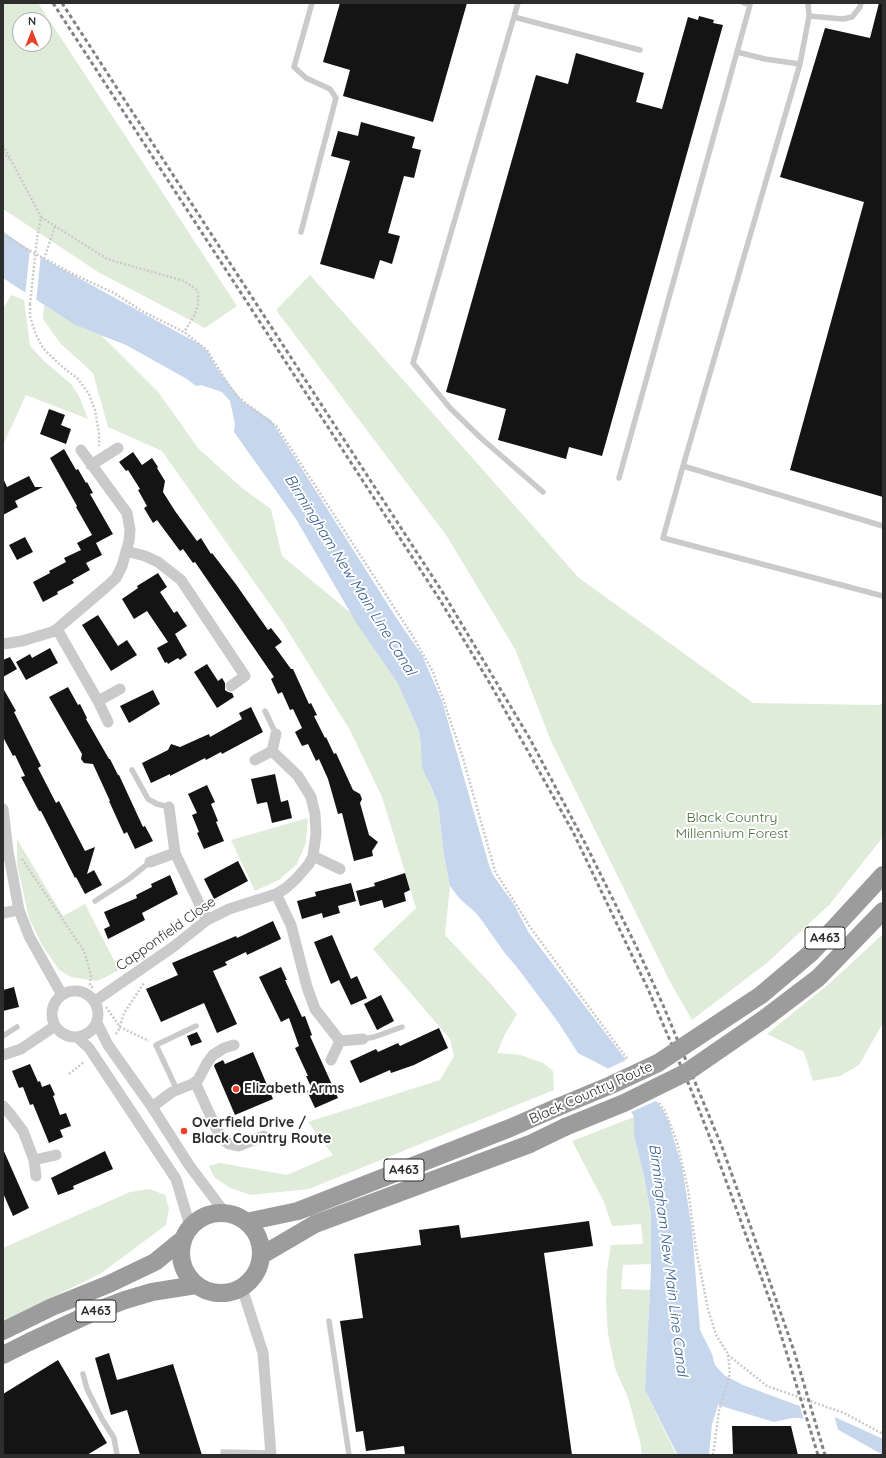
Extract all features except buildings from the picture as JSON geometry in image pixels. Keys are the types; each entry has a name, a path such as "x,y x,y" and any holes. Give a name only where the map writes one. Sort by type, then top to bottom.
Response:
{"highway":[{"name":"Black Country Route","path":"246,1222 298,1211 510,1128 611,1085 658,1063 761,995 812,952 883,875"},
{"name":"Black Country Route","path":"262,1255 315,1224 530,1144 565,1127 624,1103 687,1072 764,1019 818,978 883,911"},
{"path":"225,1213 234,1215 246,1222 257,1235 261,1245 262,1255 256,1274 242,1288 228,1293 219,1294 205,1290 196,1285 186,1274 181,1262 181,1249 186,1233 196,1221 206,1216 225,1213"},
{"name":"A463","path":"3,1332 52,1307 109,1284 155,1262 186,1233"},
{"name":"A463","path":"3,1355 90,1314 125,1300 152,1292 196,1285"}],"street":[{"path":"96,463 118,448"},
{"path":"3,644 22,641 52,632 57,629 92,601 116,578 122,566 130,530 127,513 96,463 81,450"},
{"path":"126,551 145,556 158,562 181,580 245,676 231,686"},
{"path":"57,629 98,701 108,722"},
{"path":"98,701 120,689"},
{"path":"255,760 272,751 276,734"},
{"name":"Capponfield Close","path":"97,1000 173,947 207,920 229,909 276,894 296,879 309,864 315,843 316,823 314,806 311,797 298,776 272,751"},
{"path":"169,807 174,853 207,920"},
{"path":"3,809 8,851 19,910 29,936 62,995"},
{"path":"150,862 174,853"},
{"path":"312,856 340,869"},
{"path":"276,894 290,925 307,988 315,1009 340,1041"},
{"path":"3,913 19,910"},
{"path":"72,991 82,992 97,1000 97,1023 87,1034 77,1037 69,1036 63,1034 55,1026 52,1010 62,995 72,991"},
{"path":"97,1023 108,1045 152,1107 189,1165 225,1213"},
{"path":"3,1055 21,1049 55,1026"},
{"path":"77,1037 89,1048 176,1179 186,1233"},
{"path":"340,1041 363,1039"},
{"path":"330,1060 340,1041"},
{"path":"152,1107 177,1090 198,1080 206,1063 213,1055 224,1048 234,1045"},
{"path":"195,1082 216,1128 222,1139 228,1144 238,1146 264,1136"},
{"path":"3,1106 12,1115 22,1131 34,1160 36,1176"},
{"path":"34,1160 56,1155"},
{"path":"242,1288 263,1353 271,1454"}],"lane":[{"path":"301,232 336,98 330,89 306,78 294,67 312,3"},
{"path":"518,3 413,363 455,413 482,439 543,492"},
{"path":"619,478 750,5 744,3"},
{"path":"808,3 809,16 800,64 663,538 883,596"},
{"path":"809,16 843,19 852,17 860,7 861,3"},
{"path":"514,17 640,50"},
{"path":"737,52 765,59 800,64"},
{"path":"683,466 883,526"},
{"path":"265,711 276,734"},
{"path":"132,770 148,799 157,804 169,807"},
{"path":"95,901 129,879 150,862"},
{"path":"177,1090 156,1045 196,1026"},
{"path":"3,1036 17,1027"},
{"path":"363,1039 374,1037 402,1027"},
{"path":"329,1321 349,1455"},
{"path":"83,1374 87,1389 102,1419 114,1438 117,1455"},
{"path":"223,1452 271,1454"}],"path":[{"path":"3,145 41,217 107,259 184,281 198,291 198,305 194,316 184,332"},
{"path":"3,152 12,163"},
{"path":"41,217 37,239 30,316 36,335 43,348 60,365 78,379 89,394 95,410 99,433 96,463"},
{"path":"44,259 54,226"},
{"path":"3,233 21,246 44,259 114,293 142,311 184,332 208,350 228,384 238,397 277,427 412,635 433,672 463,758 495,871 530,927 630,1062"},
{"path":"19,854 84,951 90,974 90,984 97,1000 120,1026 156,1045"},
{"path":"108,1045 120,1026 124,1013 144,982"},
{"path":"69,1074 93,1054"},
{"path":"657,1100 665,1111 677,1142 688,1189 696,1249 708,1309 716,1335 728,1354 767,1386 844,1413 883,1434"},
{"path":"713,1455 720,1410 730,1374 728,1354"}],"green space":[{"path":"3,3 38,3 44,12 12,12 12,52 52,52 52,24 237,306 205,328 98,272 3,209"},
{"name":"Black Country Millennium Forest","path":"310,275 579,578 753,703 879,705 883,703 883,837 830,904 768,962 692,1020 669,980 551,741 515,649 446,535 276,310"},
{"path":"11,295 24,300 30,346 44,361 71,384 79,396 88,419 26,395 3,445 3,309"},
{"path":"44,305 75,325 101,335 159,393 198,448 242,488 271,509 282,556 351,613 397,682 419,731 429,784 438,803 444,856 450,886 445,935 517,1014 505,1034 497,1053 521,1055 543,1063 553,1071 554,1090 309,1189 251,1195 230,1188 214,1177 209,1166 220,1163 287,1175 333,1155 308,1122 440,1080 454,1056 450,1039 373,949 416,908 382,797 350,730 283,623 162,451 108,427 93,373 60,343 43,319"},
{"path":"308,818 306,843 297,864 279,880 255,891 231,840"},
{"path":"17,839 63,916 85,904 119,970 97,981 71,977 59,970 42,945 29,918 17,865"},
{"path":"883,934 883,1023 859,1065 840,1076 813,1081 804,1052 767,1034 830,983"},
{"path":"634,1117 634,1136 644,1176 651,1214 651,1264 623,1265 621,1289 650,1290 645,1390 676,1454 682,1455 642,1455 640,1441 628,1398 615,1368 608,1334 606,1304 607,1270 611,1245 643,1244 641,1224 612,1226 604,1202 572,1141"},
{"path":"150,1189 165,1195 169,1208 166,1225 100,1274 3,1321 3,1248 130,1192"}],"water":[{"name":"Birmingham New Main Line Canal","path":"3,232 44,259 201,345 208,352 216,367 242,401 271,420 397,619 422,655 442,701 493,875 513,903 529,933 663,1110 669,1123 682,1167 692,1229 700,1330 712,1354 715,1365 724,1375 743,1385 837,1418 883,1439 883,1455 837,1429 800,1418 792,1418 774,1422 718,1405 712,1424 709,1455 677,1454 645,1390 651,1269 651,1214 644,1176 634,1136 634,1117 607,1068 578,1053 558,1022 483,922 475,912 460,899 450,886 444,856 438,803 422,767 419,731 397,682 357,624 296,519 234,432 235,424 230,401 222,392 201,385 196,386 187,379 126,345 75,325 3,278"}],"pier":[{"path":"30,248 41,254 36,302 25,296"},
{"path":"628,1059 658,1100 629,1113 605,1070"},
{"path":"799,1403 834,1415 839,1433 804,1421"}],"railway":[{"path":"53,3 440,600 492,687 573,832 648,989 692,1092 773,1309 818,1455"},
{"path":"62,3 445,596 530,739 585,843 637,948 663,1005 722,1147 795,1354 825,1455"}],"place":[{"name":"Elizabeth Arms","path":"236,1089"},
{"name":"Overfield Drive / Black Country Route","path":"184,1131"}]}
